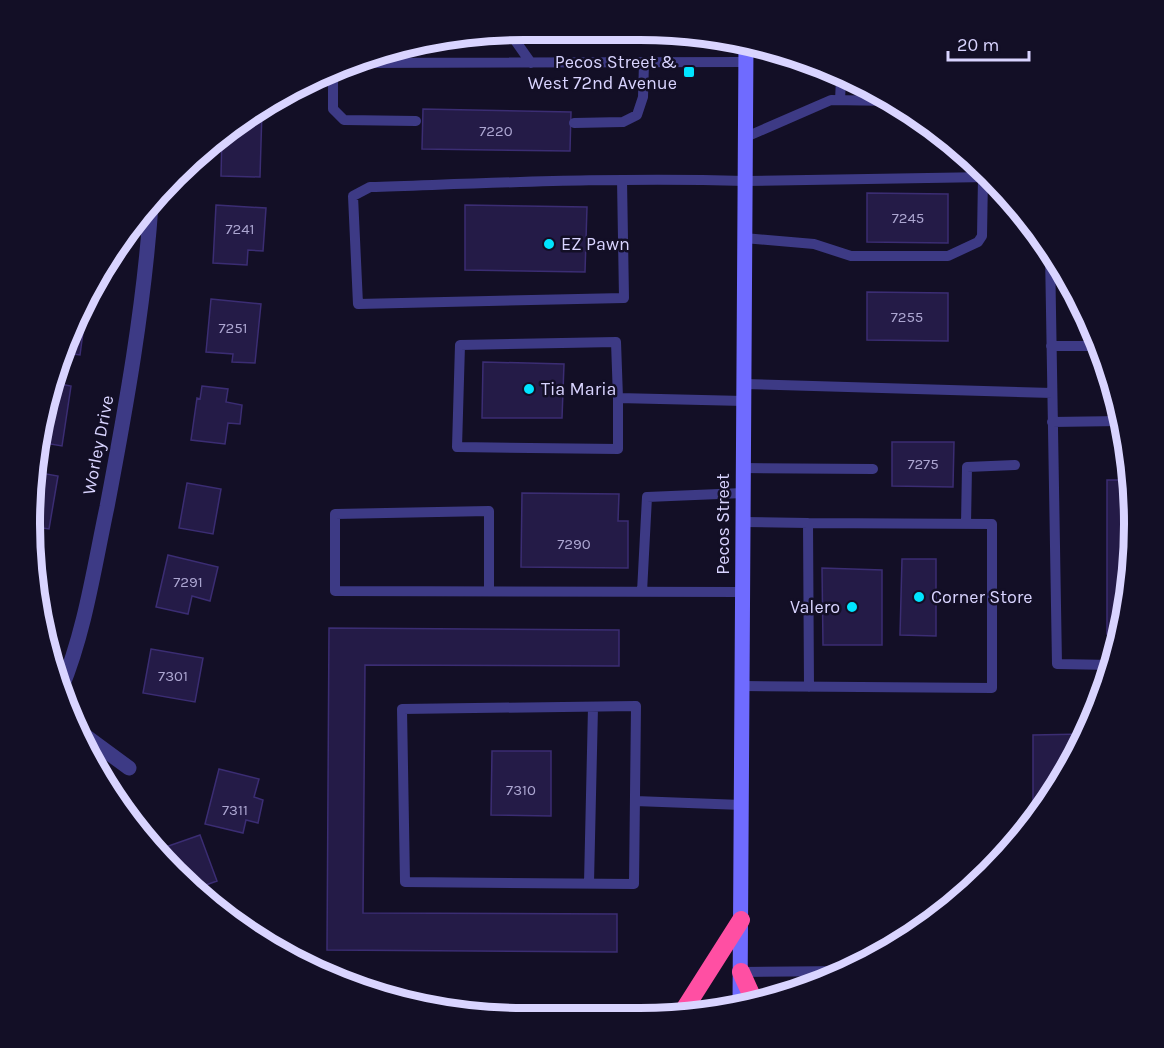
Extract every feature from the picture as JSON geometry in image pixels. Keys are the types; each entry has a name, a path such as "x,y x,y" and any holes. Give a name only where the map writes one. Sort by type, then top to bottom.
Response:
{"highway":[{"path":"687,1005 741,920"},
{"path":"741,972 751,994"}],"main road":[{"name":"Pecos Street","path":"740,997 746,53"}],"street":[{"name":"Worley Drive","path":"65,676 88,600 121,434 147,258 150,217"},
{"path":"91,740 129,768"}],"lane":[{"path":"515,41 531,63"},
{"path":"379,63 644,63 741,52"},
{"path":"574,123 623,122 637,115 643,98 644,63"},
{"path":"333,80 333,109 344,120 416,121"},
{"path":"840,100 841,84"},
{"path":"746,137 831,100 873,100"},
{"path":"622,180 624,298 358,304 353,196 370,188 622,180 745,181 977,177"},
{"path":"744,238 814,244 851,256 948,256 978,242 982,236 985,186"},
{"path":"1055,275 1051,346 1057,664 1102,665"},
{"path":"616,342 618,398 618,449 458,447 460,345 616,342"},
{"path":"1051,346 1090,346"},
{"path":"744,384 1052,393"},
{"path":"618,398 744,401"},
{"path":"1052,422 1112,421"},
{"path":"966,524 967,467 1015,465"},
{"path":"743,468 873,469"},
{"path":"642,592 646,497 743,493"},
{"path":"489,591 489,511 335,514 335,591 743,592"},
{"path":"742,686 992,688 992,524 743,522"},
{"path":"808,523 809,687"},
{"path":"636,706 635,801 634,884 405,882 402,709 636,706"},
{"path":"589,883 593,707"},
{"path":"635,801 742,805"},
{"path":"741,972 824,971"}],"building":[{"path":"423,109 571,112 570,151 422,149"},
{"path":"262,118 260,177 221,176 222,147"},
{"path":"867,193 948,194 948,243 867,242"},
{"path":"216,205 266,208 263,251 248,250 247,265 213,263"},
{"path":"465,205 587,207 585,272 465,270"},
{"path":"867,292 948,293 948,341 867,340"},
{"path":"211,299 261,304 255,363 232,362 233,354 206,352"},
{"path":"84,323 80,355 72,354"},
{"path":"483,362 564,364 562,418 482,418"},
{"path":"61,384 71,386 62,446 48,444"},
{"path":"202,386 228,389 226,402 242,405 240,424 228,423 225,444 191,440 197,398 200,399"},
{"path":"892,442 954,442 953,487 892,486"},
{"path":"44,474 58,476 49,529 40,528"},
{"path":"1107,480 1121,480 1124,524 1122,556 1114,618 1110,634 1107,634"},
{"path":"187,483 221,489 213,534 179,528"},
{"path":"522,493 619,494 618,521 628,521 628,568 521,567"},
{"path":"168,555 218,567 210,601 192,596 188,614 156,607"},
{"name":"Corner Store","path":"902,559 936,559 936,636 900,635"},
{"name":"Valero","path":"822,568 882,570 882,645 823,645"},
{"path":"329,628 619,630 619,666 365,665 363,913 617,914 617,952 327,950"},
{"path":"151,649 203,658 195,702 143,693"},
{"path":"1076,734 1059,766 1033,806 1033,735"},
{"path":"492,751 551,751 551,816 491,815"},
{"path":"219,769 259,779 254,797 263,800 258,823 246,820 243,833 205,824"},
{"path":"200,835 217,881 203,886 164,847"}],"place":[{"name":"Pecos Street & West 72nd Avenue","path":"689,72"},
{"name":"EZ Pawn","path":"549,244"},
{"name":"Tia Maria","path":"529,389"},
{"name":"Corner Store","path":"919,597"},
{"name":"Valero","path":"852,607"}]}
